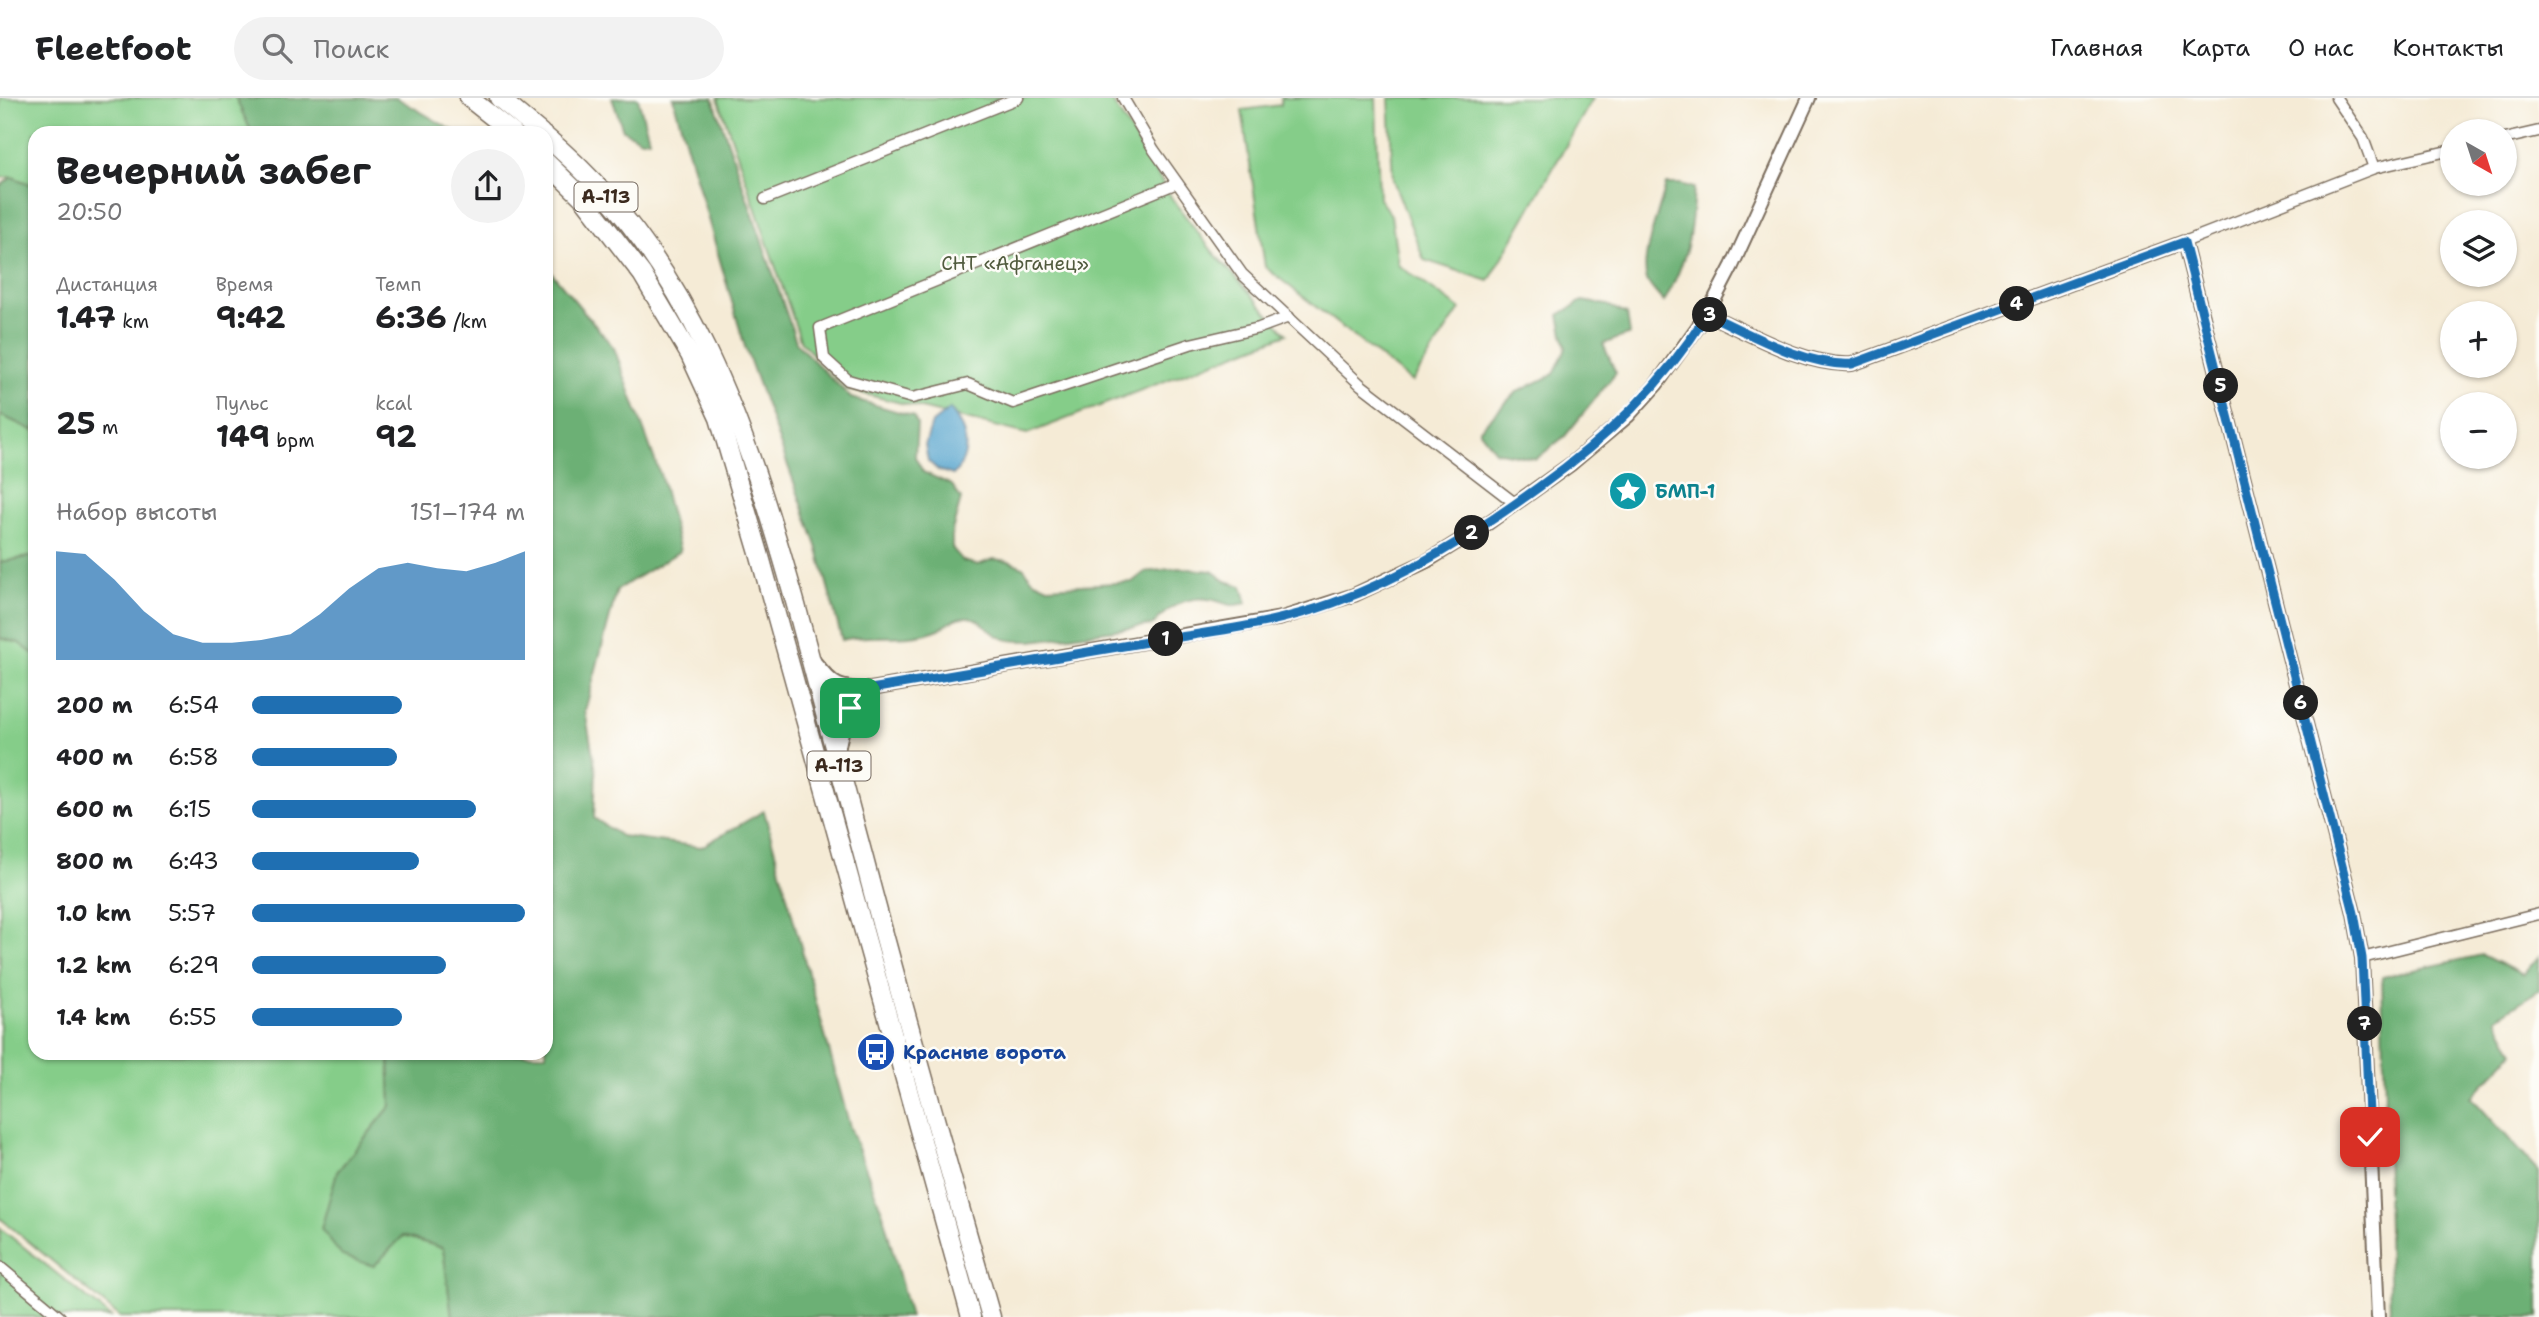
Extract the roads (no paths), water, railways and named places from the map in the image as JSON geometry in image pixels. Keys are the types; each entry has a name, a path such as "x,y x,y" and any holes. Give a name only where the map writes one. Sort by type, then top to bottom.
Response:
{"highway":[{"path":"469,98 504,126"},
{"path":"501,99 533,126"},
{"name":"А-113","path":"553,144 633,226 659,263 705,346 749,447 810,655 886,943 991,1317"},
{"name":"А-113","path":"553,169 584,199 642,274 690,355 719,418 971,1317"}],"street":[{"path":"765,199 1018,98"},
{"path":"1123,98 1154,150 1242,274 1361,385 1516,504"},
{"path":"810,655 841,688 871,689 1257,624 1342,599 1412,570 1516,504 1578,458 1628,415 1656,385 1707,314 1732,266 1809,98"},
{"path":"2336,98 2362,138 2374,168"},
{"path":"2517,136 2539,131"},
{"path":"1707,314 1810,359 1837,365 1852,364 2184,242 2374,168 2440,153"},
{"path":"1177,183 820,328 824,358 848,380 912,398 968,384 1013,403 1189,344 1259,328 1289,317"},
{"path":"2184,242 2354,913 2362,958 2378,1317"},
{"path":"837,757 846,715 871,689"},
{"path":"2362,958 2539,914"},
{"path":"0,1267 60,1317"}],"water":[{"path":"950,409 964,433 965,442 963,459 953,475 938,470 928,461 925,445 932,423"}],"place":[{"name":"БМП-1","path":"1628,491"},
{"name":"Красные ворота","path":"876,1052"}],"park label":[{"name":"СНТ «Афганец»","path":"1015,263"}]}
